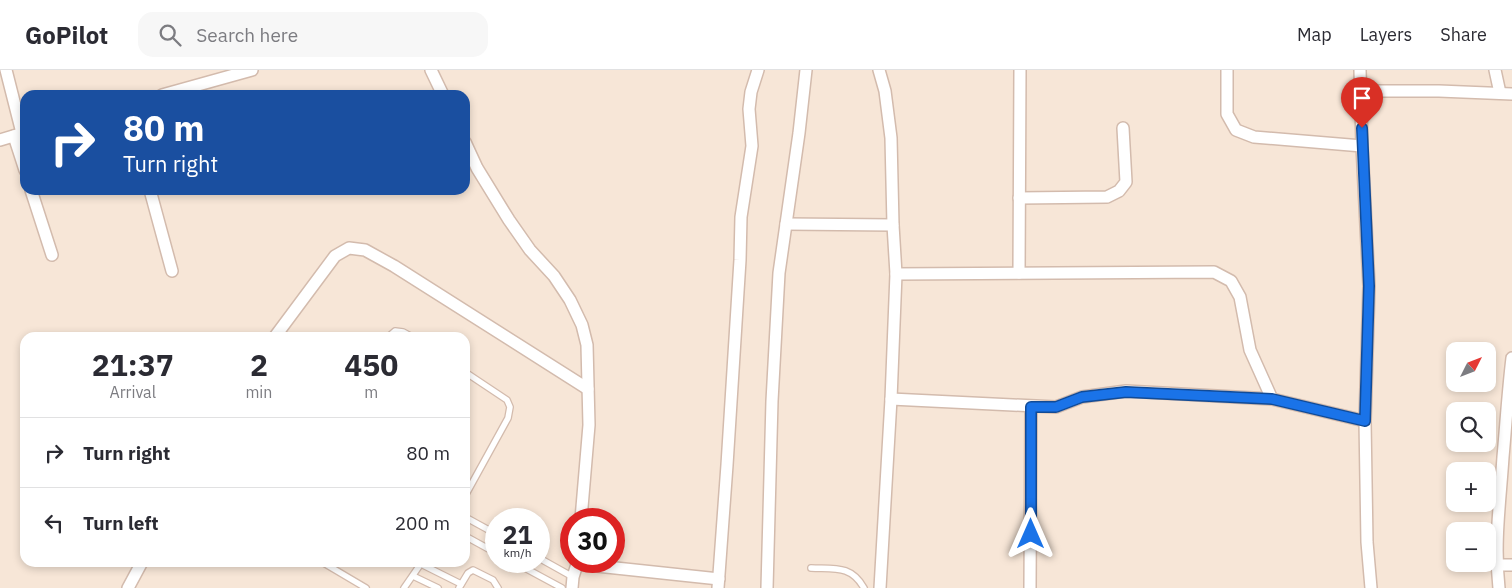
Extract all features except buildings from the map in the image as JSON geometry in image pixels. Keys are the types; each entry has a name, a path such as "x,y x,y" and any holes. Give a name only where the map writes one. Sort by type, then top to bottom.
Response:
{"street":[{"path":"0,140 20,134 6,70"},
{"path":"179,90 238,72 252,70"},
{"path":"431,70 441,90"},
{"path":"625,569 718,584 740,260 741,217 752,146 749,109 758,70"},
{"path":"767,588 772,401 779,273 800,133 806,70"},
{"path":"878,70 885,91 891,138 896,274 892,399 880,588"},
{"path":"1019,273 1020,70"},
{"path":"1227,70 1227,114 1236,130 1254,137 1362,146"},
{"path":"1360,70 1369,286 1365,421 1367,542 1371,588"},
{"path":"1495,70 1500,93"},
{"path":"1360,91 1439,91 1512,94"},
{"path":"1020,198 1107,197 1119,191 1126,182 1123,128"},
{"path":"470,153 477,168 509,220 530,250 554,276 570,300 582,325 587,345 589,425 582,508"},
{"path":"33,195 52,254"},
{"path":"151,195 172,271"},
{"path":"786,224 893,225"},
{"path":"279,332 336,256 349,248 365,250 394,266 588,389"},
{"path":"896,274 1214,272 1231,281 1240,297 1250,350 1272,399"},
{"path":"1499,588 1496,565 1497,524 1508,458 1506,413 1512,358"},
{"path":"892,399 1056,407 1082,397 1126,392 1272,399 1365,421"},
{"path":"1030,588 1031,407"},
{"path":"1496,565 1512,565"},
{"path":"128,588 139,567"}],"lane":[{"path":"470,375 500,394 510,404 508,418 470,487"},
{"path":"470,520 485,528"},
{"path":"470,539 485,547"},
{"path":"550,566 572,582"},
{"path":"330,567 366,588"},
{"path":"404,588 419,567"},
{"path":"428,567 460,586 468,573 473,570 494,580 498,588"},
{"path":"811,568 840,569 849,572 858,578 864,588"},
{"path":"534,573 562,588"},
{"path":"413,576 438,588"}],"shaded area":[{"path":"0,70 1229,70 1232,112 1234,70 1512,70 1512,588 0,588"}],"route":[{"path":"1031,534 1031,407 1056,407 1082,397 1126,392 1272,399 1365,421 1369,286 1362,128"}]}
